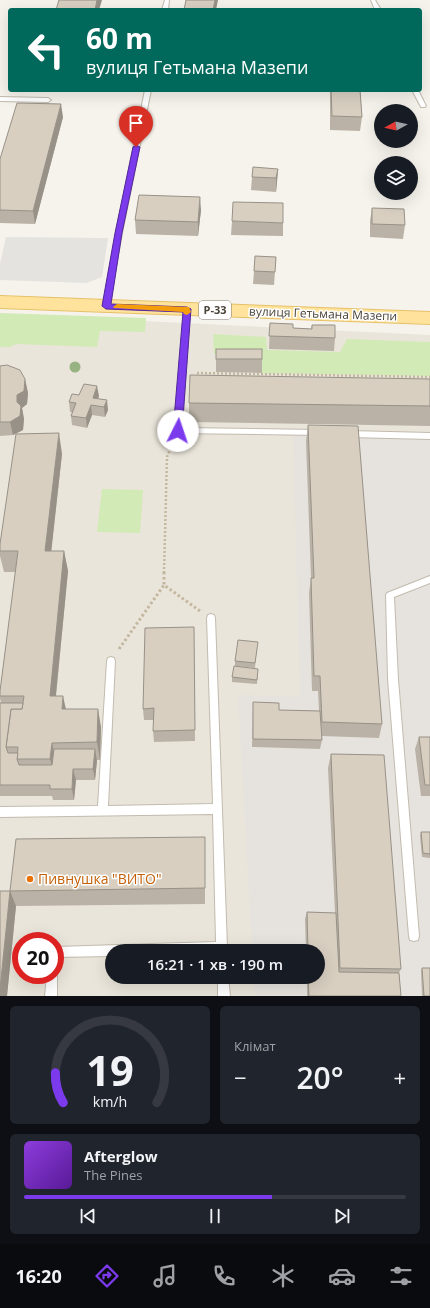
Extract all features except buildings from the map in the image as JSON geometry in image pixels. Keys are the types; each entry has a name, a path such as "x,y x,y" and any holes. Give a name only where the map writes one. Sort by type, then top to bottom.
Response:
{"main road":[{"name":"вулиця Гетьмана Мазепи","path":"0,302 430,318"}],"lane":[{"path":"106,306 148,92"},
{"path":"416,92 423,106"},
{"path":"0,99 48,100"},
{"path":"187,309 178,431 324,433"},
{"path":"339,434 430,436"},
{"path":"414,936 393,679 390,595 430,579"},
{"path":"211,618 222,944"},
{"path":"103,811 111,661"},
{"path":"0,812 218,809"},
{"path":"64,952 105,951"},
{"path":"51,996 52,984"},
{"path":"223,984 224,996"}],"path":[{"path":"182,373 430,377"},
{"path":"111,661 164,586 167,457 178,431"},
{"path":"164,586 211,618"}],"shaded area":[{"path":"6,237 108,238 102,277 87,283 0,280 0,264"},
{"path":"0,314 430,335 430,996 0,996"},
{"path":"293,433 430,436 430,996 255,996 254,984 325,984 325,944 252,944 238,695 300,697"}],"green space":[{"path":"0,313 146,318 145,332 100,331 97,347 16,344 10,347 0,347"},
{"path":"213,334 266,337 267,350 340,352 347,339 430,342 430,376 262,373 240,353 214,354"},
{"path":"102,489 143,490 140,533 97,532"}],"slow traffic":[{"path":"117,307 187,309 187,312"}],"place":[{"name":"Пивнушка \"ВИТО\"","path":"30,879"}],"route":[{"path":"136,147 106,306 187,309 178,431"}]}
